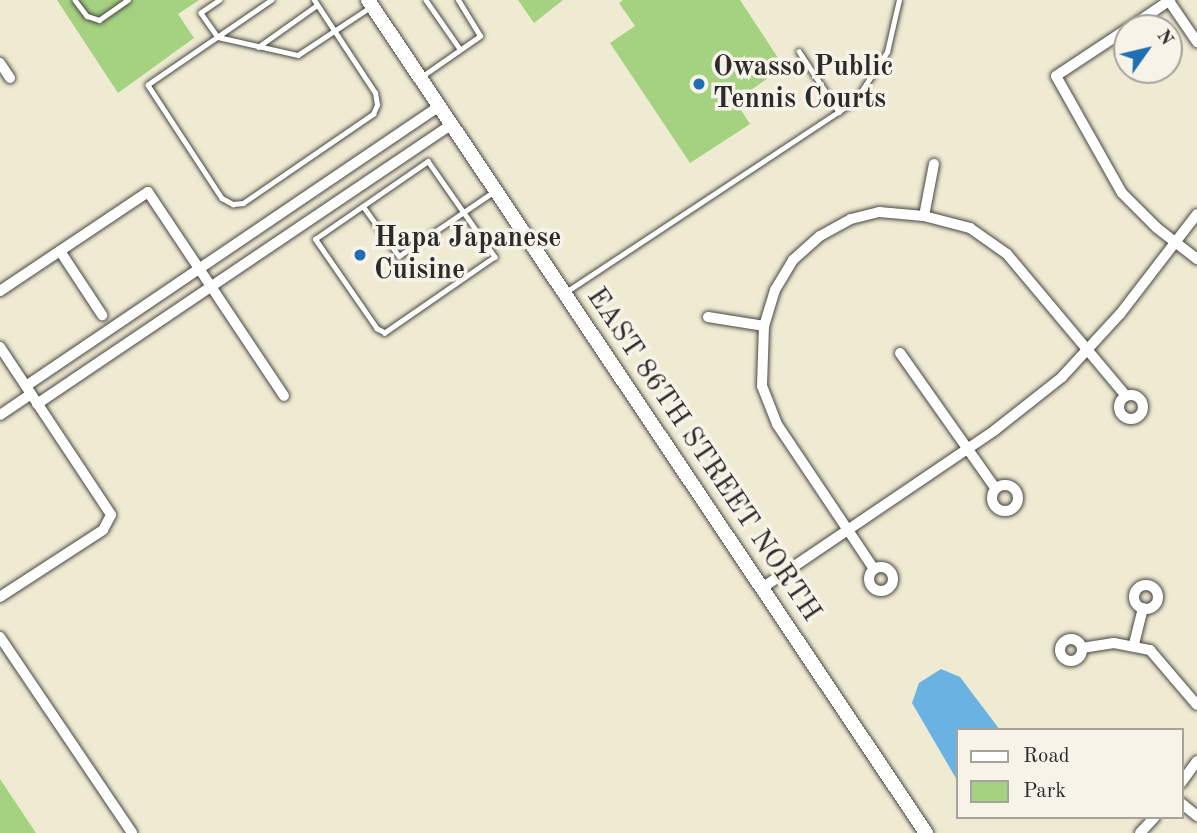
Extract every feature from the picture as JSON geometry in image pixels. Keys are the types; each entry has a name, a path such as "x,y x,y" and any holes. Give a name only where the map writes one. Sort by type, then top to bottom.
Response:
{"main road":[{"name":"EAST 86TH STREET NORTH","path":"370,3 926,833"}],"street":[{"path":"1150,14 1170,0 1197,42"},
{"path":"1113,39 1056,76 1122,193 1197,259"},
{"path":"0,63 10,78"},
{"path":"31,395 199,270 440,106"},
{"path":"0,415 211,287 452,124"},
{"path":"924,216 934,164"},
{"path":"0,292 148,192 284,396"},
{"path":"874,569 769,410 761,374 764,326 785,271 820,236 866,214 924,216 970,228 997,244 1089,349 1126,396"},
{"path":"762,587 1034,401 1089,349 1197,214"},
{"path":"60,251 103,315"},
{"path":"708,317 764,326"},
{"path":"0,347 108,508 110,523 0,597"},
{"path":"900,353 996,489"},
{"path":"1134,644 1143,608"},
{"path":"0,637 132,833"},
{"path":"1082,648 1134,644 1163,661 1197,705"},
{"path":"1183,780 1197,761"},
{"path":"1183,805 1197,816"},
{"path":"1140,833 1153,819"}],"lane":[{"path":"75,0 87,16 99,20 128,0"},
{"path":"220,0 201,13 218,37 298,55 334,32 370,3"},
{"path":"258,47 316,3 375,93 373,114 237,204 222,198 148,85 272,0"},
{"path":"426,0 460,50"},
{"path":"420,77 481,32 458,0"},
{"path":"565,293 855,101 879,69 899,0"},
{"path":"799,51 839,112"},
{"path":"428,161 465,212 495,257 385,333 377,329 315,239 428,161"},
{"path":"363,206 399,256 496,190"}],"green space":[{"path":"57,0 199,0 178,14 194,38 118,93"},
{"path":"518,0 563,0 534,23"},
{"name":"Owasso Public Tennis Courts","path":"623,0 740,0 784,67 735,101 750,124 690,163 610,43 635,26 619,3"},
{"path":"0,779 36,833 0,833"}],"water":[{"path":"941,669 960,677 998,728 956,728 956,778 912,703 919,683"}],"place":[{"name":"Owasso Public Tennis Courts","path":"699,84"},
{"name":"Hapa Japanese Cuisine","path":"360,255"}]}
